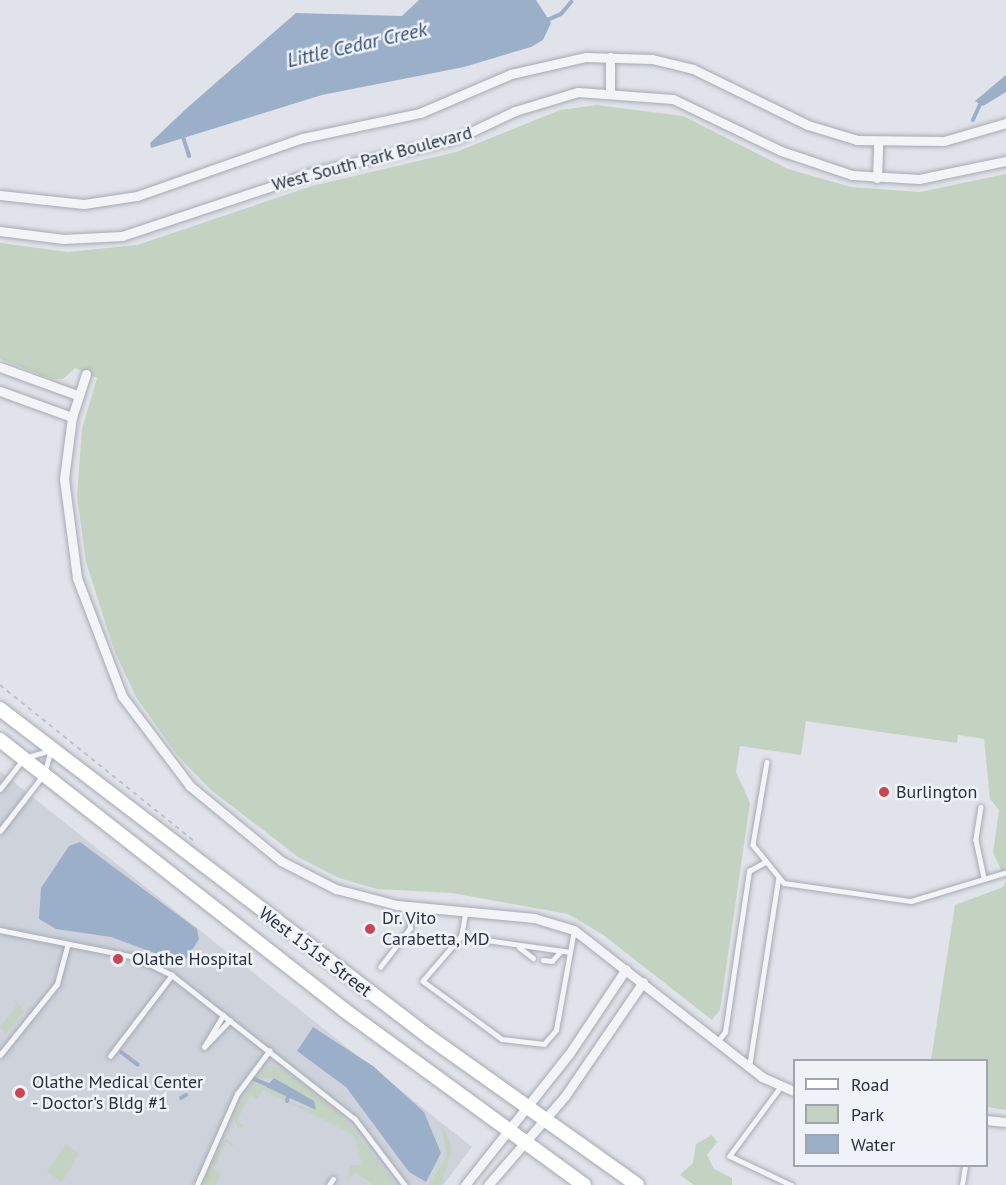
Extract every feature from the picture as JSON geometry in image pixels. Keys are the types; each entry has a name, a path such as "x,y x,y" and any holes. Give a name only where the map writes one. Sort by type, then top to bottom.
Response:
{"main road":[{"name":"West 151st Street","path":"0,710 526,1108 637,1185"},
{"name":"West 151st Street","path":"0,740 344,1010 584,1185"}],"street":[{"path":"610,57 610,92"},
{"name":"West South Park Boulevard","path":"0,195 84,204 161,188 303,138 444,105 528,69 610,57 693,69 808,125 878,142 944,141 1006,123"},
{"name":"West South Park Boulevard","path":"0,231 88,240 123,236 183,218 322,170 456,139 552,98 610,92 673,99 816,165 877,178 956,174 1006,161"},
{"path":"877,178 878,142"},
{"path":"0,367 77,395"},
{"path":"86,374 77,395 72,417 65,507 77,578 104,661 146,734 207,802 281,861 336,890 409,905 466,908 574,930 643,982 748,1067 781,1088 793,1091"},
{"path":"0,391 72,417"},
{"path":"465,1185 507,1128 526,1108 626,969"},
{"path":"488,1185 522,1140 544,1121 643,982"},
{"path":"988,1120 1006,1122"}],"lane":[{"path":"0,789 24,758 51,750"},
{"path":"0,831 44,774 51,750"},
{"path":"767,762 753,845 778,879 911,901 1004,873"},
{"path":"981,807 976,840 984,878"},
{"path":"717,1042 725,1032 749,870 765,862"},
{"path":"748,1067 778,879"},
{"path":"380,967 410,928 409,905"},
{"path":"466,908 461,937 423,981 502,1039 544,1044 552,1036 564,952 574,930"},
{"path":"0,930 67,946 135,957 172,975 355,1119 405,1185"},
{"path":"461,937 519,947 528,944 564,952"},
{"path":"0,1055 57,984 67,946"},
{"path":"519,947 533,958"},
{"path":"543,960 552,961 564,952"},
{"path":"110,1056 172,975"},
{"path":"223,1015 204,1047 230,1020"},
{"path":"197,1185 237,1094 269,1051"},
{"path":"781,1088 730,1156 791,1185"},
{"path":"962,1185 965,1167"},
{"path":"329,1185 333,1179"}],"path":[{"path":"0,685 184,829 197,845"}],"shaded area":[{"name":"Olathe Hospital","path":"0,771 472,1147 443,1185 0,1185"}],"green space":[{"path":"597,105 683,116 788,169 851,187 920,192 1006,174 1006,880 993,853 999,810 990,799 984,739 958,735 957,743 806,721 801,755 740,746 736,772 750,803 720,1010 712,1020 602,934 568,914 452,893 377,889 339,878 298,857 211,790 177,755 136,697 114,650 86,562 77,496 82,429 97,378 75,368 63,379 52,379 0,359 0,243 68,252 137,245 312,186 456,152 560,110"},
{"path":"1006,880 1006,1110 988,1107 988,1059 931,1059 955,905 1003,887"},
{"path":"13,997 24,1011 6,1034 0,1027 17,1005"},
{"path":"267,1066 279,1067 341,1115 396,1185 374,1185 355,1172 348,1179 350,1165 360,1165 361,1160 354,1135 288,1102 316,1110 309,1098 274,1078 255,1079"},
{"path":"254,1081 287,1097 285,1101 263,1090 257,1099 250,1095 237,1121 245,1127 238,1128 233,1117"},
{"path":"441,1125 450,1141 451,1153 441,1185 428,1185 447,1156"},
{"path":"712,1135 717,1142 707,1155 714,1169 732,1178 732,1185 694,1185 680,1175 693,1163 696,1144"},
{"path":"226,1138 235,1146 226,1143 213,1169 221,1174 216,1185 205,1185 206,1172"},
{"path":"66,1144 79,1154 62,1182 48,1172 43,1178"}],"water":[{"path":"419,0 536,0 551,23 543,40 531,47 464,67 322,95 151,148 150,143 187,108 296,13 402,16"},
{"path":"1006,75 1006,92 983,106 975,101"},
{"path":"80,842 197,929 199,939 187,958 176,961 111,937 56,929 39,919 41,888 69,846"},
{"path":"313,1027 373,1066 424,1112 441,1153 426,1182 409,1172 346,1087 297,1051"},
{"path":"274,1078 314,1101 316,1110 266,1087"}],"waterway":[{"name":"Little Cedar Creek","path":"545,21 561,14 571,2"},
{"path":"973,120 981,102"},
{"name":"Little Cedar Creek","path":"183,137 189,156"},
{"path":"121,1052 138,1065"},
{"path":"254,1079 268,1085"},
{"path":"181,1098 186,1095"},
{"path":"287,1101 288,1097"}],"place":[{"name":"Burlington","path":"884,792"},
{"name":"Dr. Vito Carabetta, MD","path":"370,929"},
{"name":"Olathe Hospital","path":"118,959"},
{"name":"Olathe Medical Center - Doctor's Bldg #1","path":"20,1093"}]}
